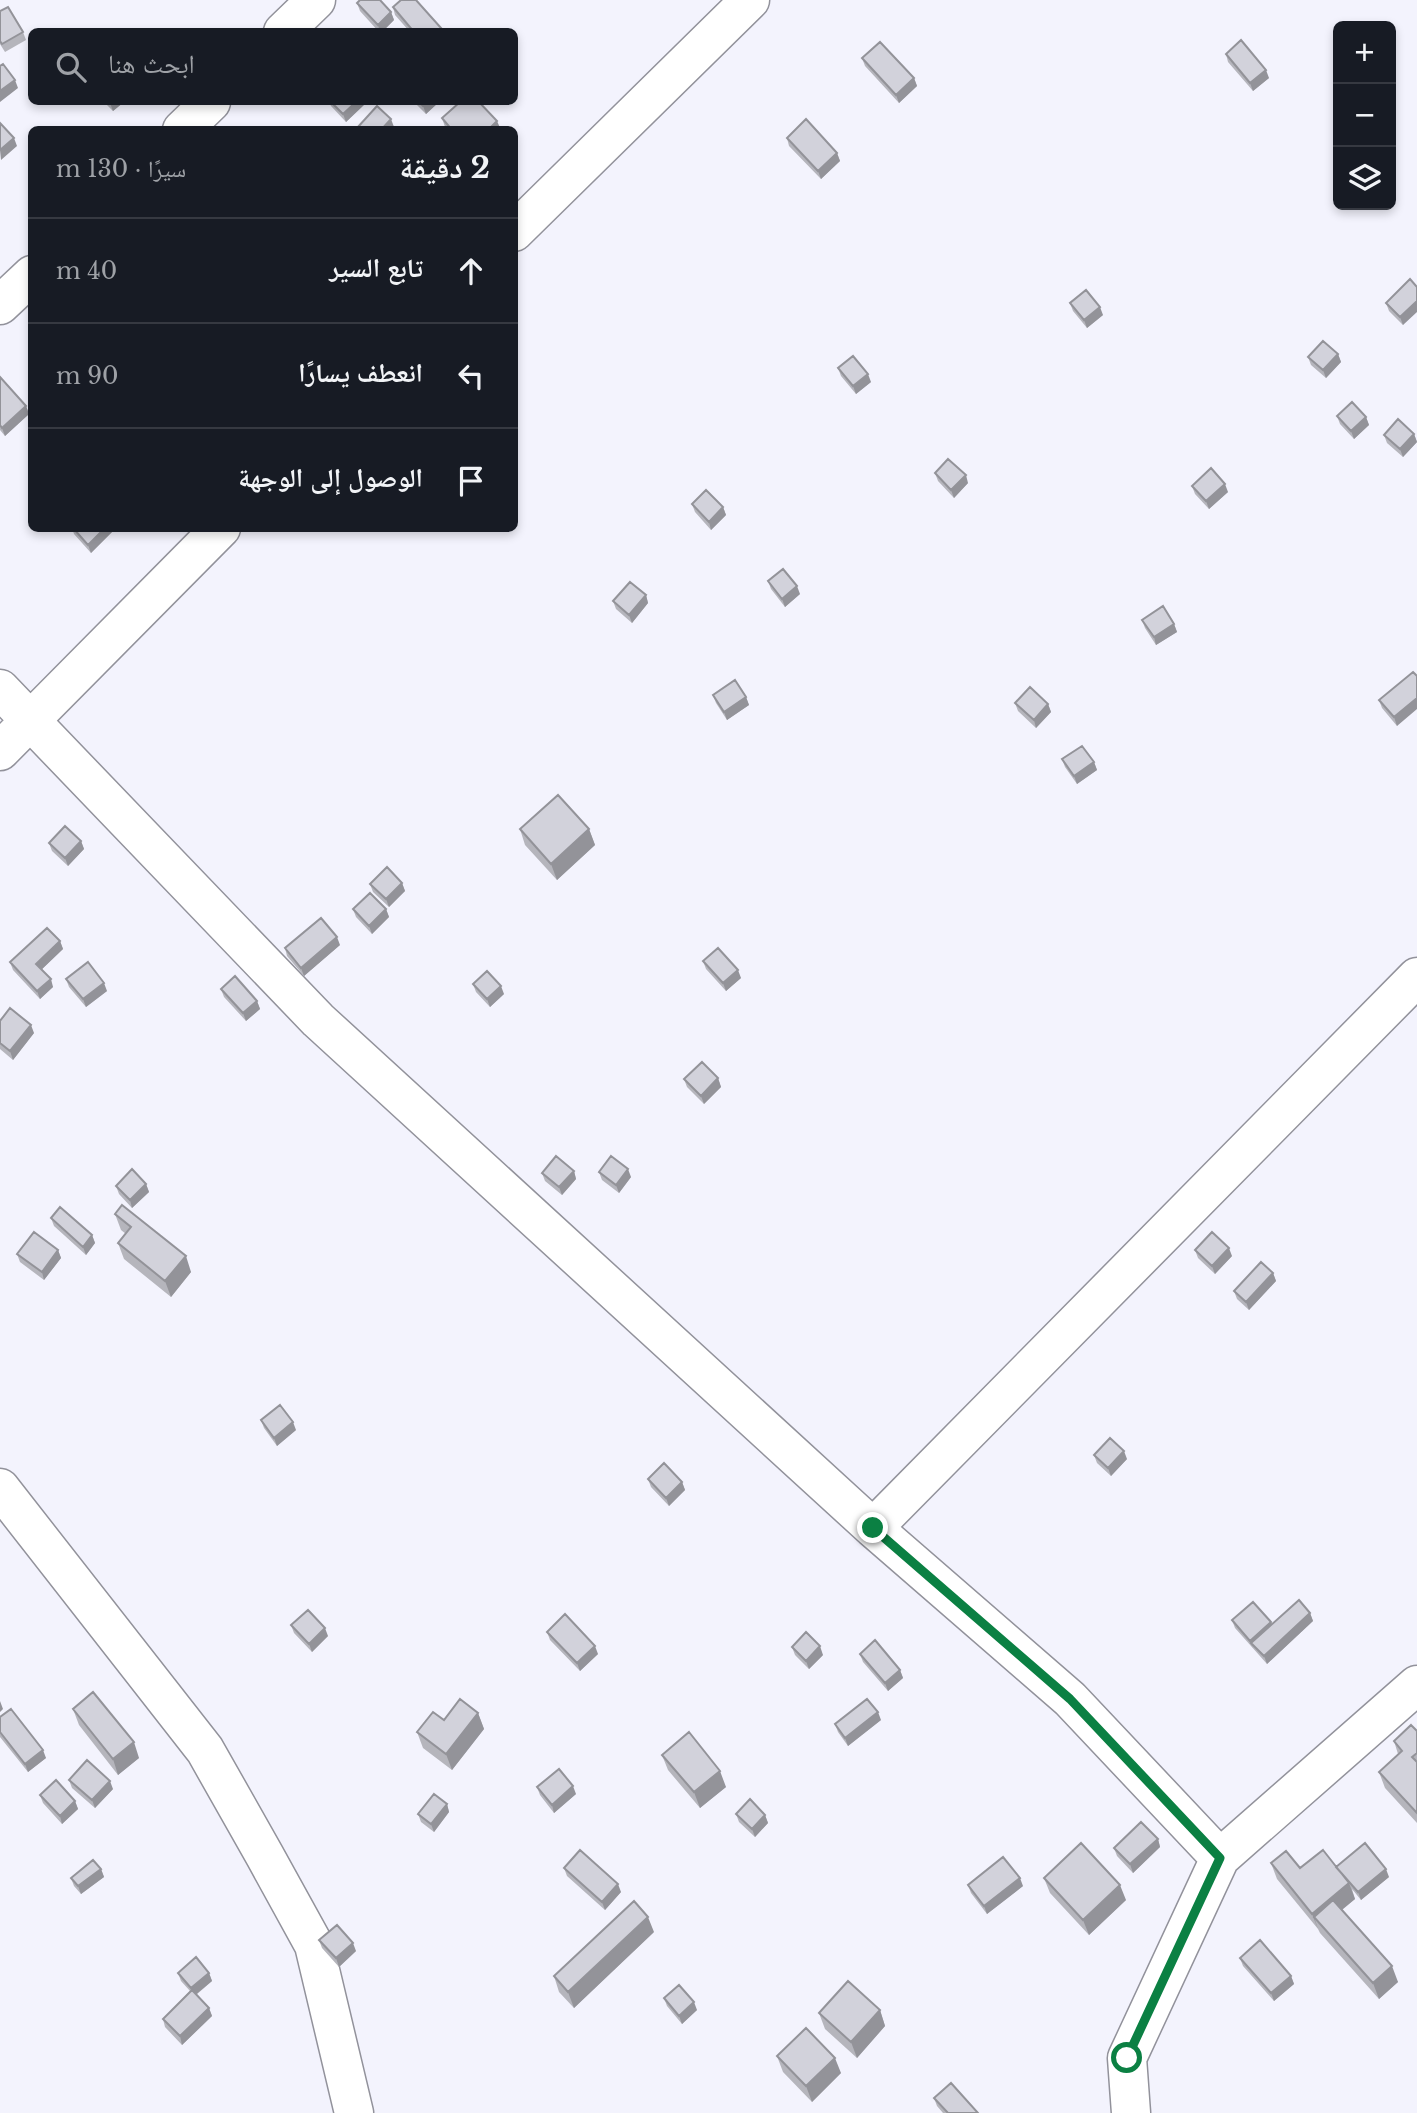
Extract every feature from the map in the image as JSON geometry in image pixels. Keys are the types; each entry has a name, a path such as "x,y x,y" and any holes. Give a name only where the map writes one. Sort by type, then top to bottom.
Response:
{"street":[{"path":"287,28 316,0"},
{"path":"518,228 750,0"},
{"path":"186,126 208,105"},
{"path":"0,305 28,279"},
{"path":"0,751 217,532"},
{"path":"0,690 318,1020 873,1528 1070,1699 1220,1858"},
{"path":"873,1528 1417,977"},
{"path":"0,1488 205,1750 314,1945 354,2113"},
{"path":"1131,2113 1127,2058 1220,1858 1417,1685"}],"building":[{"path":"360,0 380,0 391,12 378,25 357,3"},
{"path":"401,0 416,0 441,28 411,28 393,7"},
{"path":"8,7 23,32 2,44 0,11"},
{"path":"1241,40 1266,70 1250,83 1226,54"},
{"path":"880,42 914,78 896,95 862,58"},
{"path":"3,64 15,80 0,91 0,66"},
{"path":"334,105 353,105 343,114"},
{"path":"457,105 482,105 497,121 492,126 449,126 442,118"},
{"path":"377,106 391,119 385,126 359,126"},
{"path":"806,119 837,153 818,171 787,138"},
{"path":"0,123 14,138 0,150"},
{"path":"1410,279 1417,287 1417,301 1400,317 1386,303"},
{"path":"1086,290 1100,307 1084,320 1070,303"},
{"path":"1323,341 1338,354 1323,370 1308,357"},
{"path":"853,356 868,374 853,386 838,368"},
{"path":"0,377 26,406 2,428 0,425"},
{"path":"1352,402 1366,417 1351,431 1337,416"},
{"path":"1398,419 1414,434 1400,449 1384,435"},
{"path":"948,459 966,475 951,490 935,473"},
{"path":"1211,468 1225,484 1206,501 1192,486"},
{"path":"706,490 723,507 709,522 692,504"},
{"path":"77,532 101,532 88,545"},
{"path":"783,569 797,586 782,599 768,581"},
{"path":"630,582 646,595 629,615 613,601"},
{"path":"1163,606 1174,624 1154,637 1142,620"},
{"path":"1413,672 1417,676 1417,698 1394,717 1379,700"},
{"path":"735,680 746,697 724,712 713,695"},
{"path":"1030,687 1048,704 1034,720 1015,703"},
{"path":"1082,746 1094,762 1074,776 1062,759"},
{"path":"558,795 589,829 551,864 520,829"},
{"path":"65,826 81,841 65,858 49,843"},
{"path":"387,867 402,883 386,899 370,884"},
{"path":"370,893 386,909 369,926 353,909"},
{"path":"321,918 337,937 301,968 285,948"},
{"path":"47,928 60,941 36,964 51,979 37,991 10,962"},
{"path":"718,948 738,970 723,983 703,961"},
{"path":"88,962 104,983 83,999 66,979"},
{"path":"487,971 501,986 487,999 473,984"},
{"path":"235,976 257,1001 243,1013 221,989"},
{"path":"10,1008 31,1025 10,1051 0,1043 0,1021"},
{"path":"702,1062 718,1078 701,1096 684,1079"},
{"path":"556,1156 574,1171 559,1187 542,1173"},
{"path":"611,1156 628,1169 616,1185 599,1172"},
{"path":"132,1169 146,1184 130,1200 116,1186"},
{"path":"122,1205 186,1256 165,1281 118,1243 131,1227 115,1214"},
{"path":"60,1207 92,1235 83,1247 51,1218"},
{"path":"34,1232 58,1250 42,1272 17,1254"},
{"path":"1212,1232 1229,1248 1212,1266 1195,1250"},
{"path":"1261,1262 1273,1273 1246,1302 1234,1291"},
{"path":"280,1405 293,1422 274,1438 261,1420"},
{"path":"1110,1438 1124,1451 1108,1468 1094,1455"},
{"path":"664,1463 682,1482 666,1498 648,1479"},
{"path":"1299,1600 1310,1613 1264,1656 1251,1643"},
{"path":"1253,1602 1271,1622 1250,1641 1232,1620"},
{"path":"308,1610 325,1628 309,1644 291,1625"},
{"path":"565,1614 595,1646 577,1663 547,1632"},
{"path":"806,1632 820,1646 806,1661 792,1647"},
{"path":"875,1640 900,1670 885,1683 860,1654"},
{"path":"93,1692 134,1742 113,1759 73,1709"},
{"path":"460,1699 478,1713 446,1754 417,1732 433,1712 444,1720"},
{"path":"867,1699 878,1712 845,1738 835,1724"},
{"path":"11,1709 43,1750 25,1764 0,1732 0,1717"},
{"path":"1411,1725 1417,1731 1417,1753 1412,1757 1417,1762 1417,1813 1379,1772 1402,1751 1394,1741"},
{"path":"689,1732 720,1771 694,1792 662,1755"},
{"path":"87,1760 110,1781 92,1800 69,1780"},
{"path":"559,1769 573,1786 552,1805 537,1787"},
{"path":"56,1780 75,1801 60,1816 40,1795"},
{"path":"434,1794 447,1804 431,1824 418,1814"},
{"path":"750,1799 765,1815 752,1829 736,1814"},
{"path":"1141,1822 1158,1839 1130,1864 1114,1848"},
{"path":"1081,1843 1120,1885 1083,1920 1044,1878"},
{"path":"1365,1843 1386,1869 1358,1892 1336,1867"},
{"path":"580,1850 618,1884 602,1902 564,1868"},
{"path":"1323,1850 1349,1883 1312,1914 1271,1863 1286,1851 1300,1868"},
{"path":"1003,1857 1020,1878 984,1906 968,1885"},
{"path":"93,1860 101,1869 78,1886 71,1878"},
{"path":"1333,1900 1392,1966 1373,1983 1314,1917"},
{"path":"634,1901 648,1917 568,1992 554,1976"},
{"path":"337,1925 353,1943 336,1958 319,1940"},
{"path":"1260,1940 1291,1976 1271,1993 1240,1958"},
{"path":"196,1957 209,1973 191,1988 178,1973"},
{"path":"848,1981 880,2010 851,2042 819,2013"},
{"path":"679,1985 694,2002 679,2016 664,1998"},
{"path":"192,1990 209,2008 180,2036 163,2019"},
{"path":"806,2028 835,2058 806,2086 777,2056"},
{"path":"951,2083 978,2113 948,2113 934,2098"}],"route":[{"path":"873,1528 1070,1699 1220,1858 1127,2058"}]}
